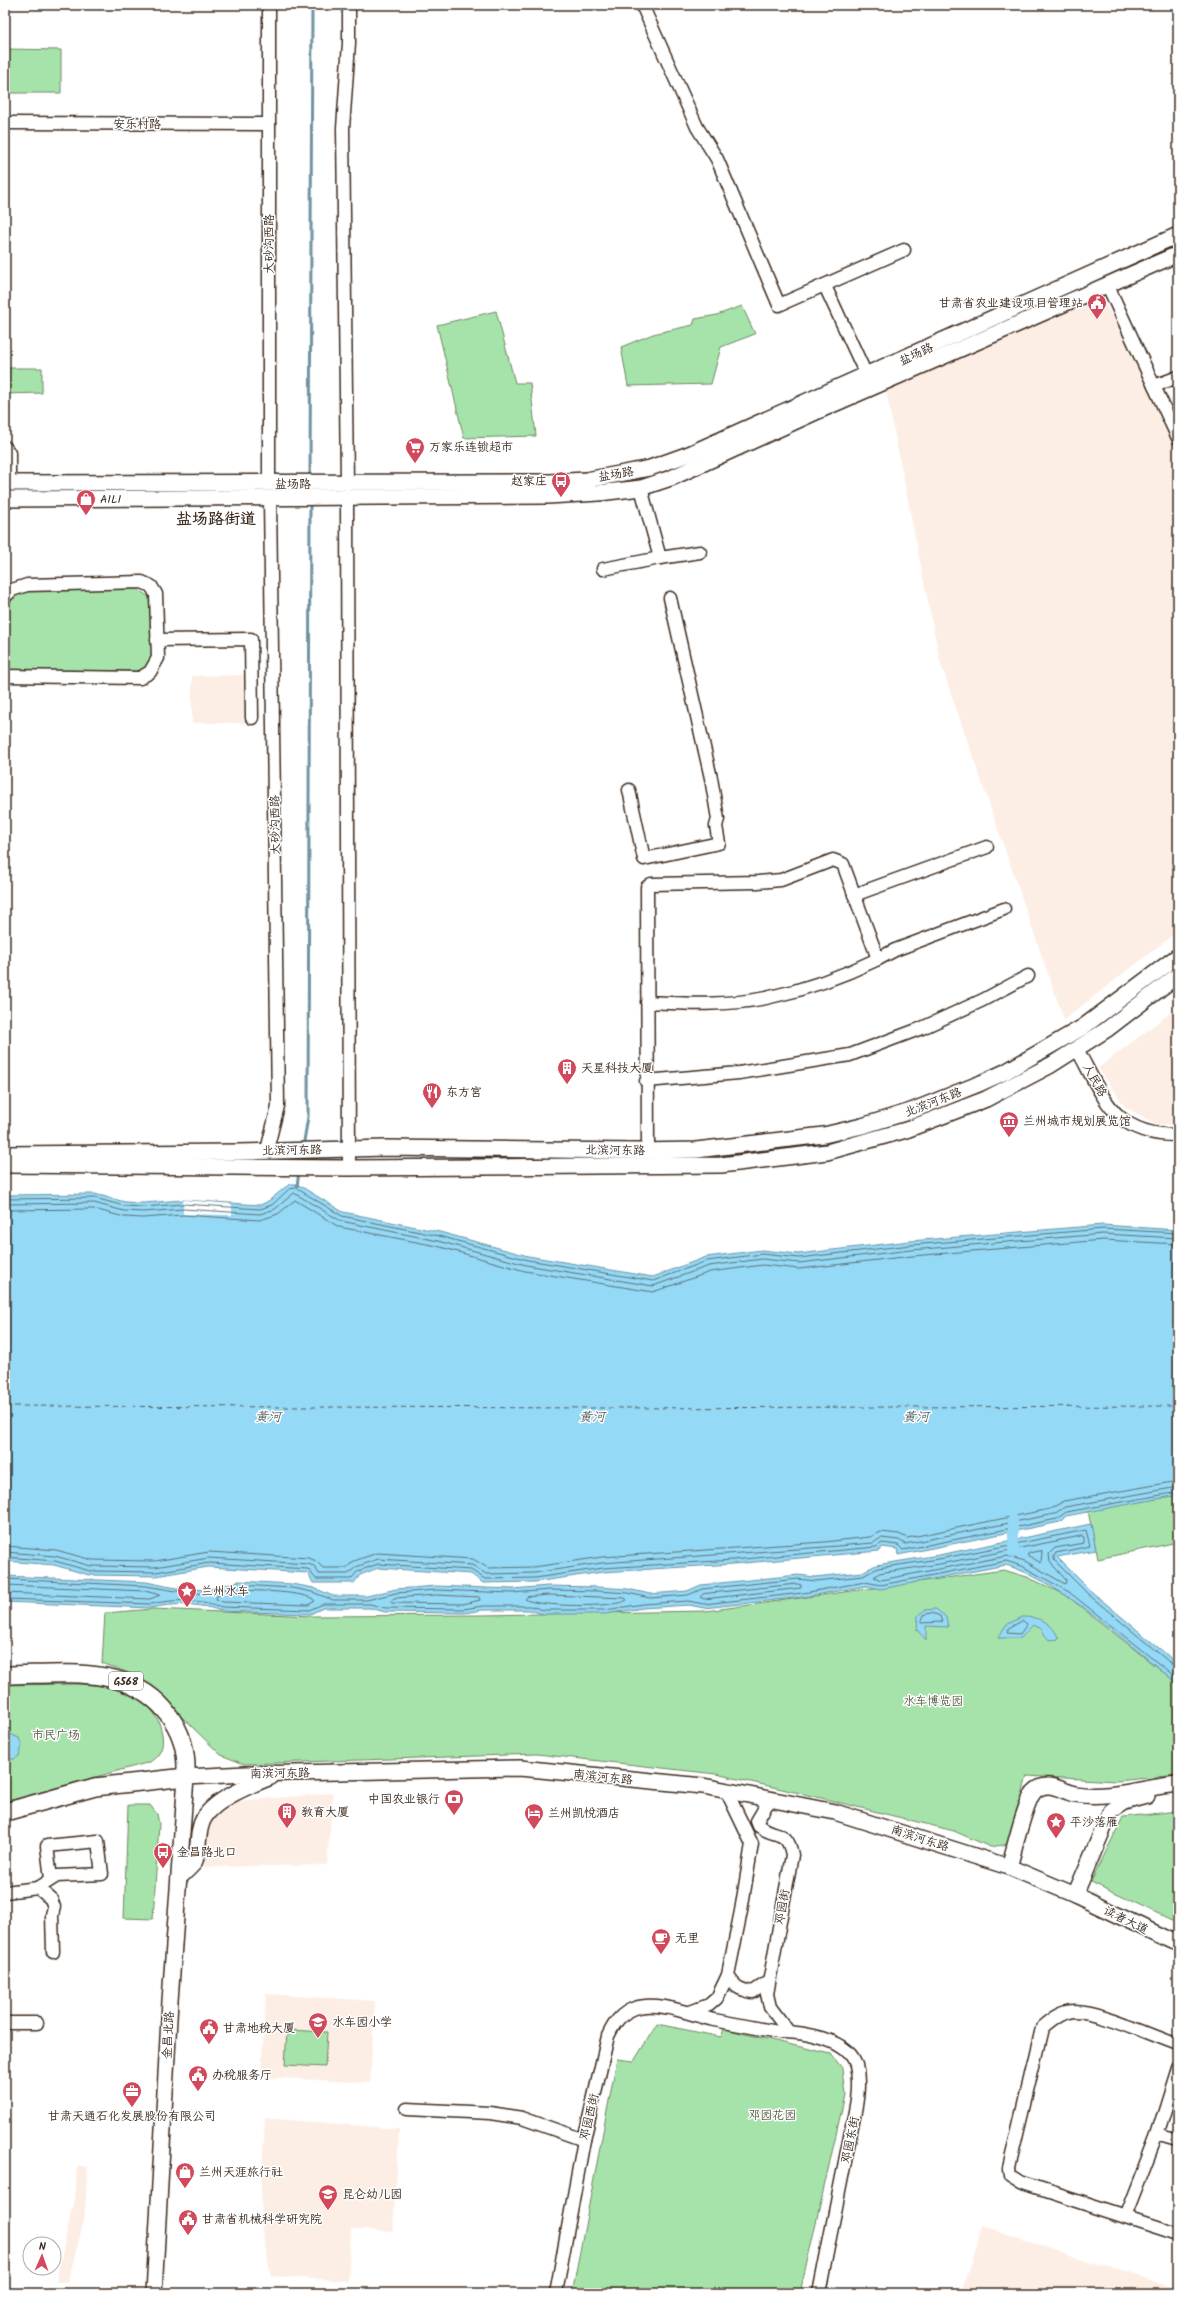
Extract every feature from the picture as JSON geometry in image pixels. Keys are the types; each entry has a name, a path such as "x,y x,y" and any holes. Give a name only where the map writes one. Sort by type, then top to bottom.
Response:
{"highway":[{"name":"G568","path":"5,1676 94,1675 110,1677 138,1687 160,1704 180,1730 187,1757 186,1777"},
{"name":"南滨河东路","path":"5,1812 95,1787 186,1777"}],"main road":[{"name":"盐场路","path":"5,499 277,491 347,491 548,496 599,494 641,488 671,478 1178,236"},
{"name":"盐场路","path":"347,491 586,480 650,468 689,454 1108,286 1178,254"},
{"name":"盐场路","path":"7,483 277,491"},
{"name":"北滨河东路","path":"5,1154 238,1152 283,1149 344,1150 418,1148 648,1151 696,1150 804,1138 862,1126 911,1111 981,1083 1058,1043 1083,1027 1178,956"},
{"name":"北滨河东路","path":"5,1165 344,1168 721,1165 827,1152 906,1130 986,1099 1078,1049 1106,1030 1178,975"},
{"name":"南滨河东路","path":"186,1777 280,1773 520,1768 726,1790 842,1814 1009,1867 1075,1895"},
{"path":"179,1878 195,1862 198,1834 204,1818 213,1807 254,1783 280,1773"},
{"name":"金昌北路","path":"154,2293 170,2001 186,1777"},
{"path":"1009,1867 1028,1803 1035,1791 1040,1788 1053,1786 1074,1794 1111,1794 1178,1784"},
{"path":"1075,1895 1110,1811 1117,1806 1136,1799 1178,1792"},
{"name":"读者大道","path":"1075,1895 1178,1944"}],"street":[{"name":"大砂沟西路","path":"267,1150 278,1106 277,491 269,124 269,5"},
{"path":"344,1168 347,491 343,128 349,43 349,5"},
{"path":"642,5 697,127 717,159 779,305 904,250"},
{"name":"安乐村路","path":"5,123 269,124"},
{"path":"825,286 870,382"},
{"path":"1108,286 1178,438"},
{"path":"1154,386 1178,377"},
{"path":"5,447 9,453 7,483"},
{"path":"641,488 660,558"},
{"path":"603,569 700,552"},
{"path":"5,597 12,590 27,585 142,582 151,586 156,594 158,658 150,672 140,678 5,676"},
{"path":"629,790 644,859 719,843 716,826 718,820 711,778 670,598"},
{"path":"157,640 251,639 252,718"},
{"path":"854,894 987,846"},
{"path":"648,1151 646,1081 647,887 651,884 758,882 780,880 833,860 843,864 878,959"},
{"path":"647,1002 706,1004 765,998 845,975 896,950 1004,909"},
{"path":"646,1081 739,1073 850,1055 922,1028 983,1000 1028,976"},
{"name":"人民路","path":"1078,1049 1105,1100 1118,1116 1134,1128 1154,1134 1178,1135"},
{"path":"690,2012 709,2006 717,1998 728,1975 752,1844 726,1790"},
{"name":"邓园街","path":"770,1799 757,1821 759,1826 784,1835 790,1844 792,1855 767,1994 770,2007 788,2031"},
{"path":"5,1892 38,1888 57,1876 102,1874 98,1841 47,1846 51,1879"},
{"path":"38,1888 51,1899 54,1907 52,1915 53,1952"},
{"path":"728,1975 738,1988 746,1991 753,1992 768,1982"},
{"name":"邓园西街","path":"556,2293 584,2140 608,2036 613,2024 621,2016 635,2008 649,2007 690,2012"},
{"path":"1178,2044 1095,2015 1074,2011 1055,2017 1042,2028 1009,2168 1010,2176 1021,2183 1178,2234"},
{"name":"邓园东街","path":"690,2012 712,2019 778,2032 788,2031 826,2038 843,2048 856,2063 859,2087 819,2293"},
{"path":"5,2023 37,2023"},
{"path":"1125,2216 1158,2135 1178,2068"},
{"path":"407,2109 490,2113 522,2118 584,2140"},
{"path":"1158,2135 1178,2141"}],"shaded area":[{"path":"1100,298 1162,383 1174,406 1178,405 1178,931 1064,1020 940,662 885,386"},
{"path":"246,675 246,723 192,723 192,676"},
{"path":"1178,1007 1178,1124 1157,1125 1125,1107 1098,1068"},
{"path":"333,1793 327,1865 204,1867 211,1803"},
{"name":"水车园小学","path":"266,1994 375,2001 370,2083 261,2077"},
{"name":"昆仑幼儿园","path":"265,2118 399,2129 393,2232 351,2229 348,2281 271,2276 262,2231 261,2192"},
{"path":"78,2165 88,2167 84,2221 68,2282 56,2282 57,2276 62,2276 62,2254 74,2199"},
{"path":"982,2227 1178,2289 1178,2293 961,2293"}],"green space":[{"path":"5,49 61,50 61,93 5,93"},
{"path":"742,306 755,334 721,347 711,384 628,386 621,347 653,334 693,325 695,319 717,315"},
{"path":"496,311 515,383 530,383 536,436 464,438 437,325"},
{"path":"5,368 42,368 42,393 5,394"},
{"path":"34,588 137,589 149,597 153,659 148,666 138,671 5,670 5,608 17,594"},
{"path":"1178,1495 1178,1542 1098,1559 1088,1511"},
{"name":"水车博览园","path":"1004,1570 1027,1577 1066,1595 1178,1684 1178,1775 1117,1781 1027,1776 1009,1844 990,1847 954,1831 716,1774 537,1754 244,1764 221,1755 155,1691 129,1673 102,1663 105,1613 153,1609 312,1616 706,1611"},
{"name":"市民广场","path":"75,1684 102,1686 116,1689 129,1693 141,1700 150,1708 158,1720 163,1739 161,1750 150,1762 5,1802 5,1685"},
{"path":"128,1805 150,1805 157,1814 159,1824 153,1919 124,1918"},
{"path":"1178,1811 1178,1923 1091,1882 1123,1817"},
{"name":"邓园花园","path":"657,2024 721,2037 724,2029 831,2054 842,2068 845,2095 800,2293 572,2293 617,2059 634,2061"},
{"path":"287,2030 327,2032 325,2067 285,2065"}],"water":[{"name":"黄河","path":"291,1184 297,1184 343,1212 440,1232 528,1256 653,1277 706,1257 762,1250 798,1254 910,1241 1103,1225 1178,1230 1178,1495 1066,1516 1060,1522 898,1555 897,1549 882,1547 879,1551 733,1564 603,1572 535,1582 483,1583 471,1574 378,1568 360,1575 354,1583 313,1583 308,1573 208,1567 156,1576 89,1575 54,1565 5,1561 5,1195 95,1194 125,1202 143,1203 183,1200 260,1205"},
{"path":"1091,1524 1096,1550 1057,1557 1092,1592 1178,1664 1178,1684 1118,1634 1073,1601 1051,1586 1006,1565 881,1589 866,1586 803,1597 704,1608 689,1605 643,1608 605,1614 543,1614 530,1610 483,1610 464,1613 385,1612 370,1608 323,1608 310,1614 221,1611 195,1605 168,1605 151,1608 5,1602 5,1576 146,1582 176,1588 206,1590 239,1581 292,1584 314,1588 333,1596 367,1596 396,1589 436,1586 512,1589 548,1586 598,1587 628,1589 650,1594 687,1591 701,1585 798,1575 815,1577 862,1572 876,1565 939,1555"},
{"path":"936,1609 946,1617 948,1627 926,1626 926,1640 917,1630 918,1615 925,1610"},
{"path":"1022,1617 1040,1619 1053,1628 1059,1639 1049,1640 1042,1629 1033,1625 1021,1638 998,1638 1006,1625"},
{"path":"10,1734 19,1738 22,1747 19,1756 14,1759 5,1759 5,1735"}],"pier":[{"path":"183,1200 232,1204 232,1215 183,1214"}],"waterway":[{"path":"310,477 312,5"},
{"path":"303,1147 308,1117 310,501"},
{"path":"297,1186 299,1172"},
{"path":"1013,1519 1013,1553"}],"ferry route":[{"path":"5,1406 606,1408 1178,1406"}],"place":[{"name":"甘肃省农业建设项目管理站","path":"1097,320"},
{"name":"万家乐连锁超市","path":"415,464"},
{"name":"赵家庄","path":"561,498"},
{"name":"AILI","path":"86,516"},
{"name":"天星科技大厦","path":"567,1085"},
{"name":"东方宫","path":"432,1109"},
{"name":"兰州城市规划展览馆","path":"1009,1138"},
{"name":"兰州水车","path":"187,1608"},
{"name":"中国农业银行","path":"454,1816"},
{"name":"教育大厦","path":"287,1829"},
{"name":"兰州凯悦酒店","path":"534,1830"},
{"name":"平沙落雁","path":"1056,1839"},
{"name":"金昌路北口","path":"163,1869"},
{"name":"无里","path":"661,1955"},
{"name":"水车园小学","path":"318,2039"},
{"name":"甘肃地税大厦","path":"209,2045"},
{"name":"办税服务厅","path":"198,2092"},
{"name":"甘肃天通石化发展股份有限公司","path":"132,2108"},
{"name":"兰州天涯旅行社","path":"185,2189"},
{"name":"昆仑幼儿园","path":"328,2211"},
{"name":"甘肃省机械科学研究院","path":"188,2236"}],"district":[{"name":"盐场路街道","path":"216,518"}]}
